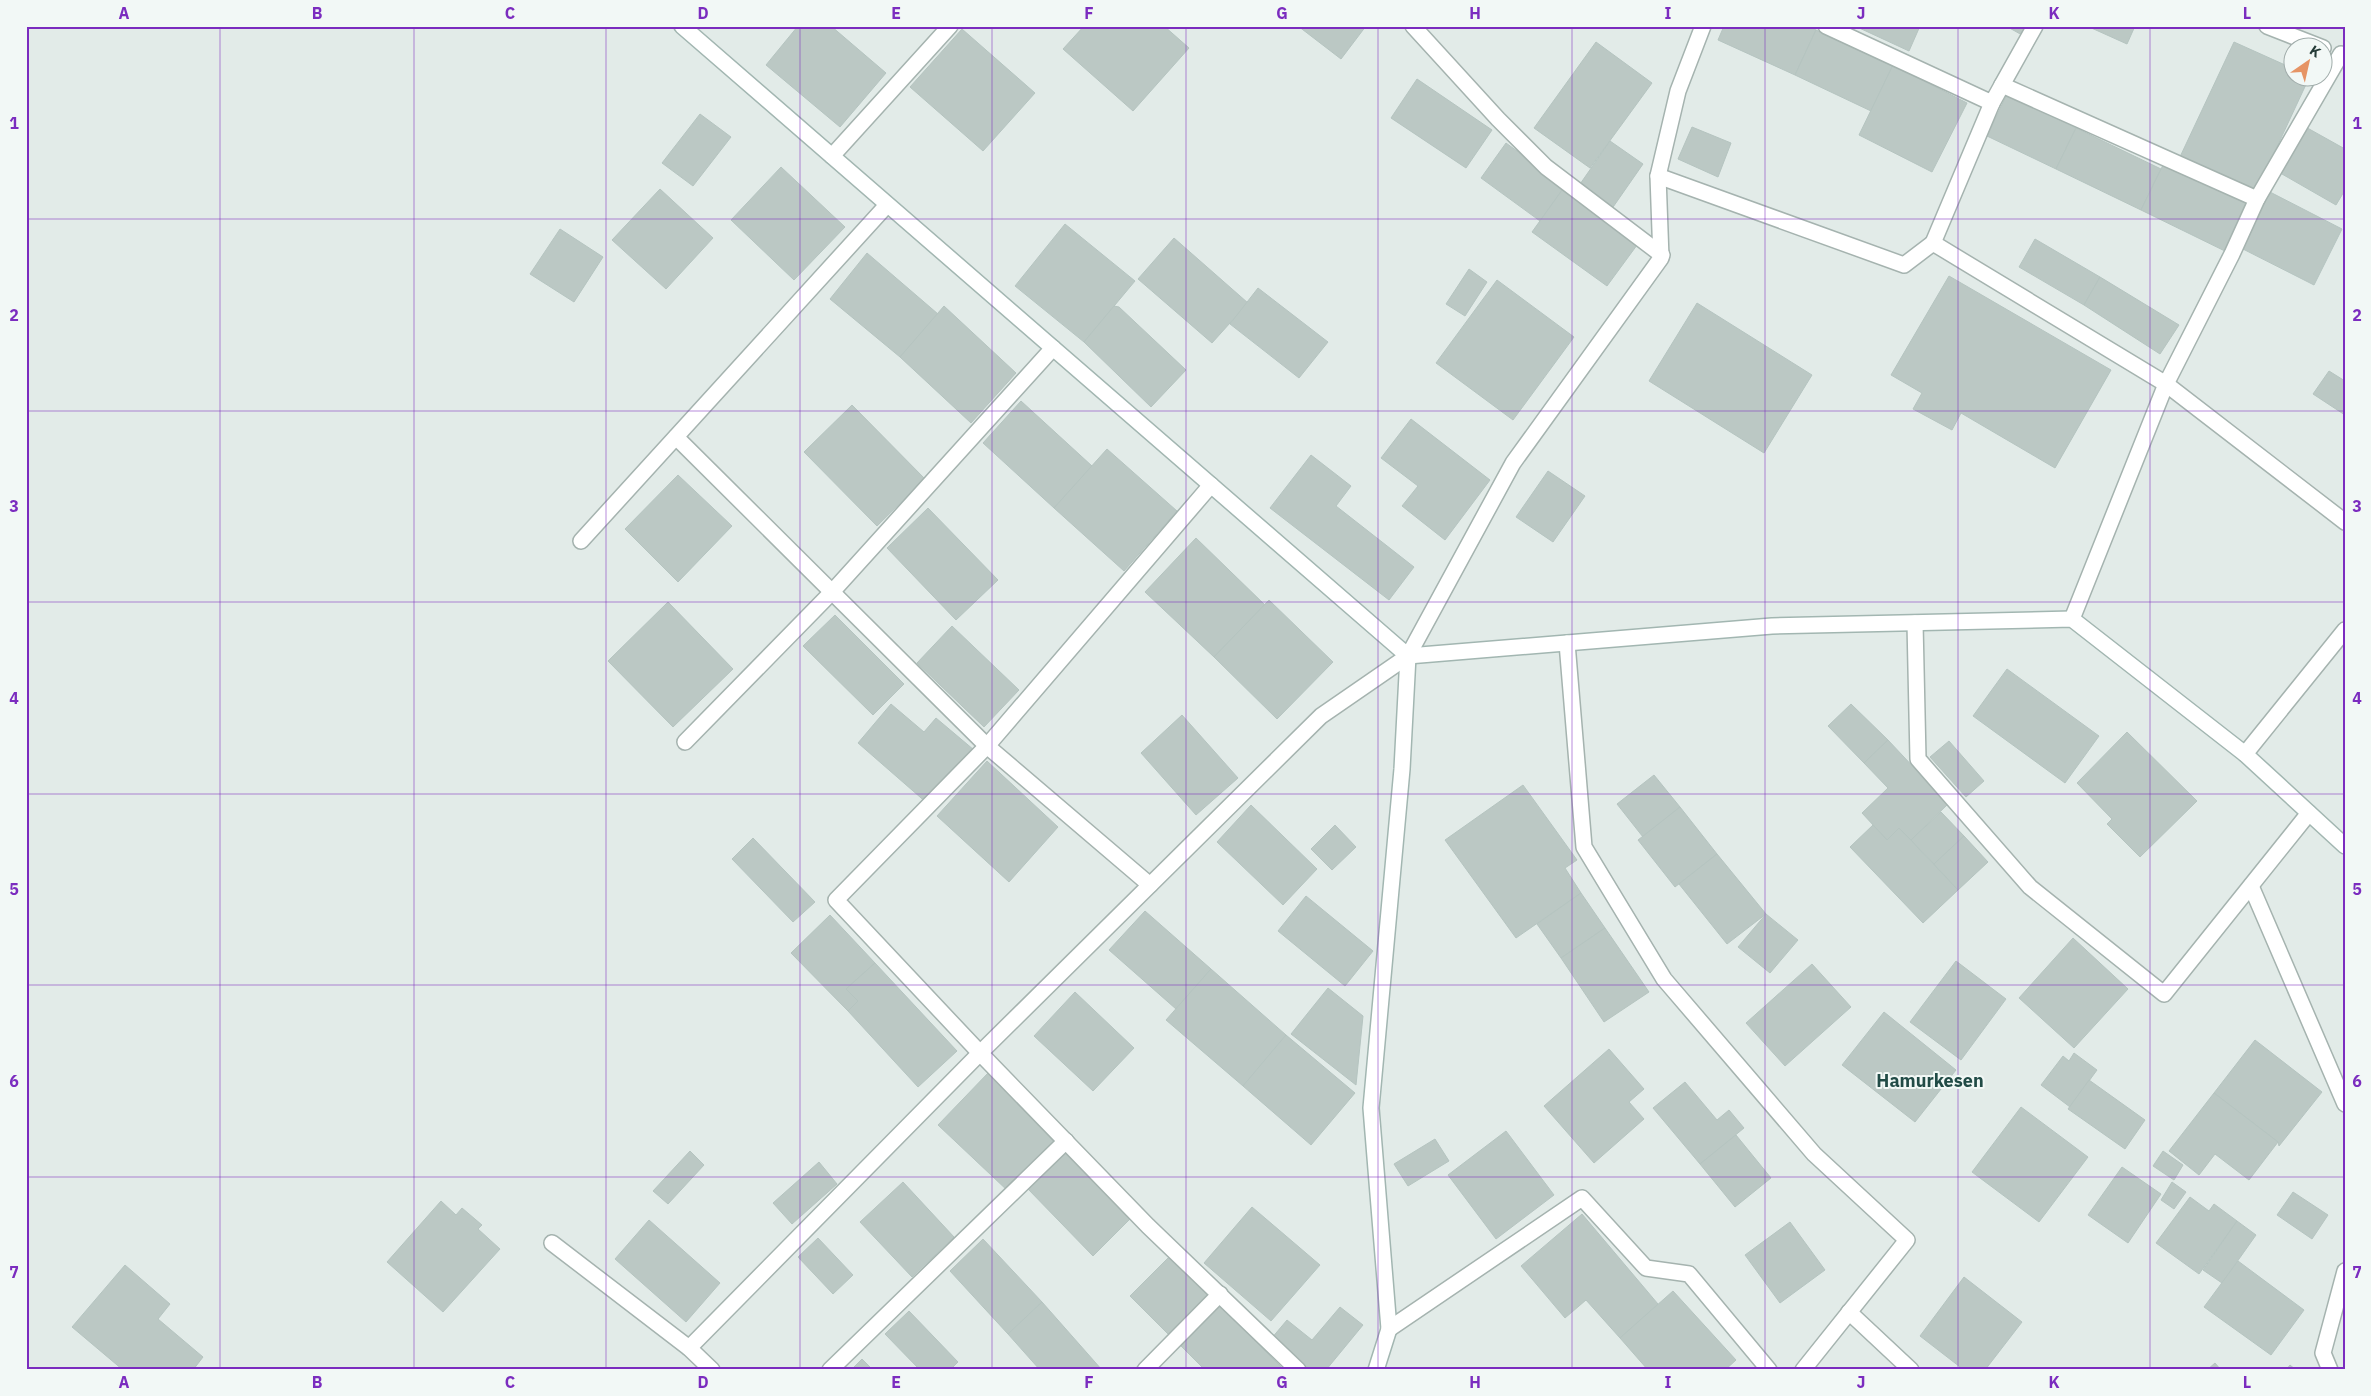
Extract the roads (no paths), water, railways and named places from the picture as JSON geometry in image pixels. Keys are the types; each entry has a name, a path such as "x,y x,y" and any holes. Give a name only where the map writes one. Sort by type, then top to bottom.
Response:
{"street":[{"path":"682,26 1408,656"},
{"path":"832,156 950,26"},
{"path":"1413,26 1498,119 1546,166 1662,255"},
{"path":"1376,1370 1389,1329 1371,1108 1402,769 1408,656 1513,463 1662,255 1658,176 1678,91 1703,26"},
{"path":"1826,26 1992,104"},
{"path":"1658,176 1904,265 1933,244 1992,104 2036,26"},
{"path":"2268,26 2298,38"},
{"path":"2072,620 2166,384 2232,254 2257,199 2343,55"},
{"path":"2002,85 2257,199"},
{"path":"581,541 887,204"},
{"path":"1933,244 2166,384 2345,522"},
{"path":"685,742 832,592 1053,348"},
{"path":"676,437 988,746 1150,885"},
{"path":"1211,485 988,746 836,900 980,1053 1148,1226 1298,1370"},
{"path":"689,1348 980,1053 1321,716 1408,656 1772,626 2072,620 2245,754 2345,846"},
{"path":"1915,623 1918,759 2030,887 2164,994 2309,813"},
{"path":"2245,754 2345,630"},
{"path":"1567,643 1584,847 1664,979 1814,1154 1907,1240 1804,1370"},
{"path":"2251,886 2345,1104"},
{"path":"830,1370 1066,1141"},
{"path":"1389,1329 1582,1198 1646,1268 1689,1274 1769,1370"},
{"path":"552,1243 689,1348 712,1370"},
{"path":"2330,1370 2324,1352 2345,1271"},
{"path":"1145,1370 1220,1294"},
{"path":"1849,1312 1911,1370"}],"district":[{"name":"Hamurkesen","path":"1930,1081"}]}
